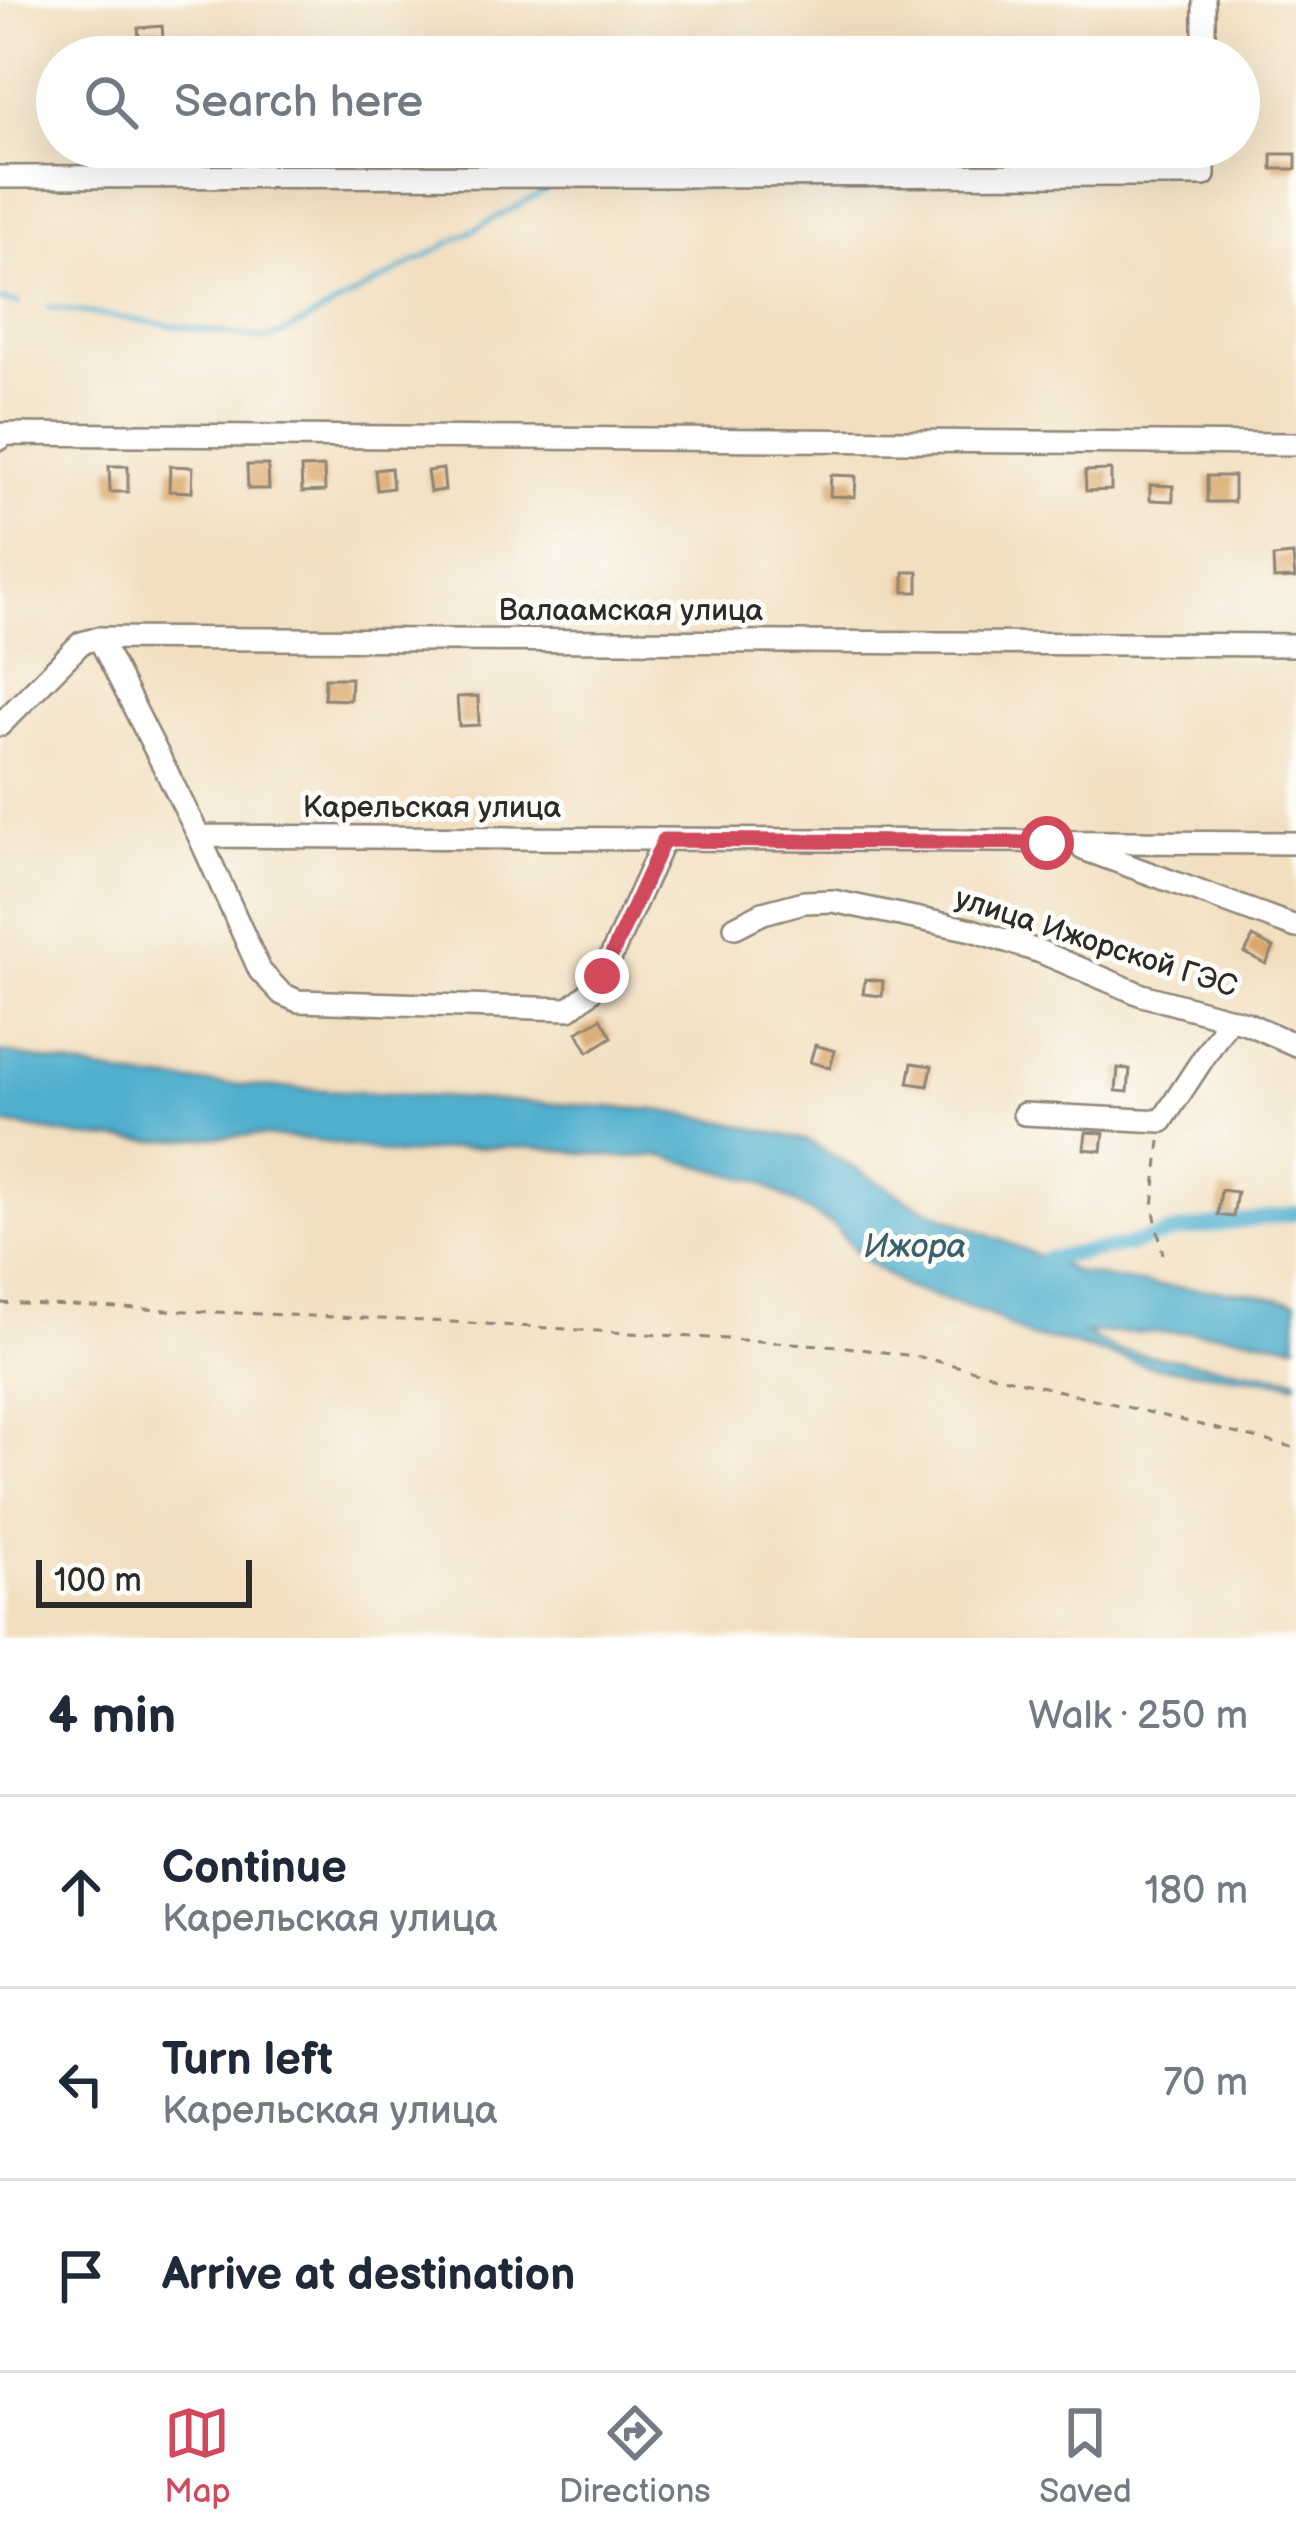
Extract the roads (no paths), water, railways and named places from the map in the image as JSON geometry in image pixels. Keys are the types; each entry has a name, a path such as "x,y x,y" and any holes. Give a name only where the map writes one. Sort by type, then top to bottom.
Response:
{"street":[{"path":"1204,0 1204,36"},
{"path":"0,177 1204,176 1204,168"},
{"path":"0,439 4,434 1296,445"},
{"path":"0,725 81,643 100,638 260,971 282,994 298,1001 556,1012 580,1003 602,976 664,840"},
{"name":"Валаамская улица","path":"100,638 1296,645"},
{"name":"Карельская улица","path":"199,836 1296,843"},
{"path":"1066,843 1296,927"},
{"name":"улица Ижорской ГЭС","path":"735,927 804,902 832,901 972,930 1041,952 1142,995 1229,1019 1296,1045"},
{"path":"1024,1114 1162,1121 1229,1019"}],"water":[{"name":"Ижора","path":"0,1052 142,1079 657,1110 806,1140 917,1205 1079,1273 1296,1302 1296,1344 1215,1332 1085,1333 1115,1350 1296,1378 1296,1383 1149,1366 1029,1337 990,1315 905,1287 859,1255 835,1227 760,1182 664,1156 622,1157 529,1147 400,1155 315,1140 252,1135 155,1141 81,1137 0,1123"}],"waterway":[{"path":"48,307 264,339 283,334 554,186"},
{"path":"649,186 758,187"},
{"path":"0,300 19,303"},
{"path":"1045,1259 1129,1245 1172,1232 1296,1213"}]}
